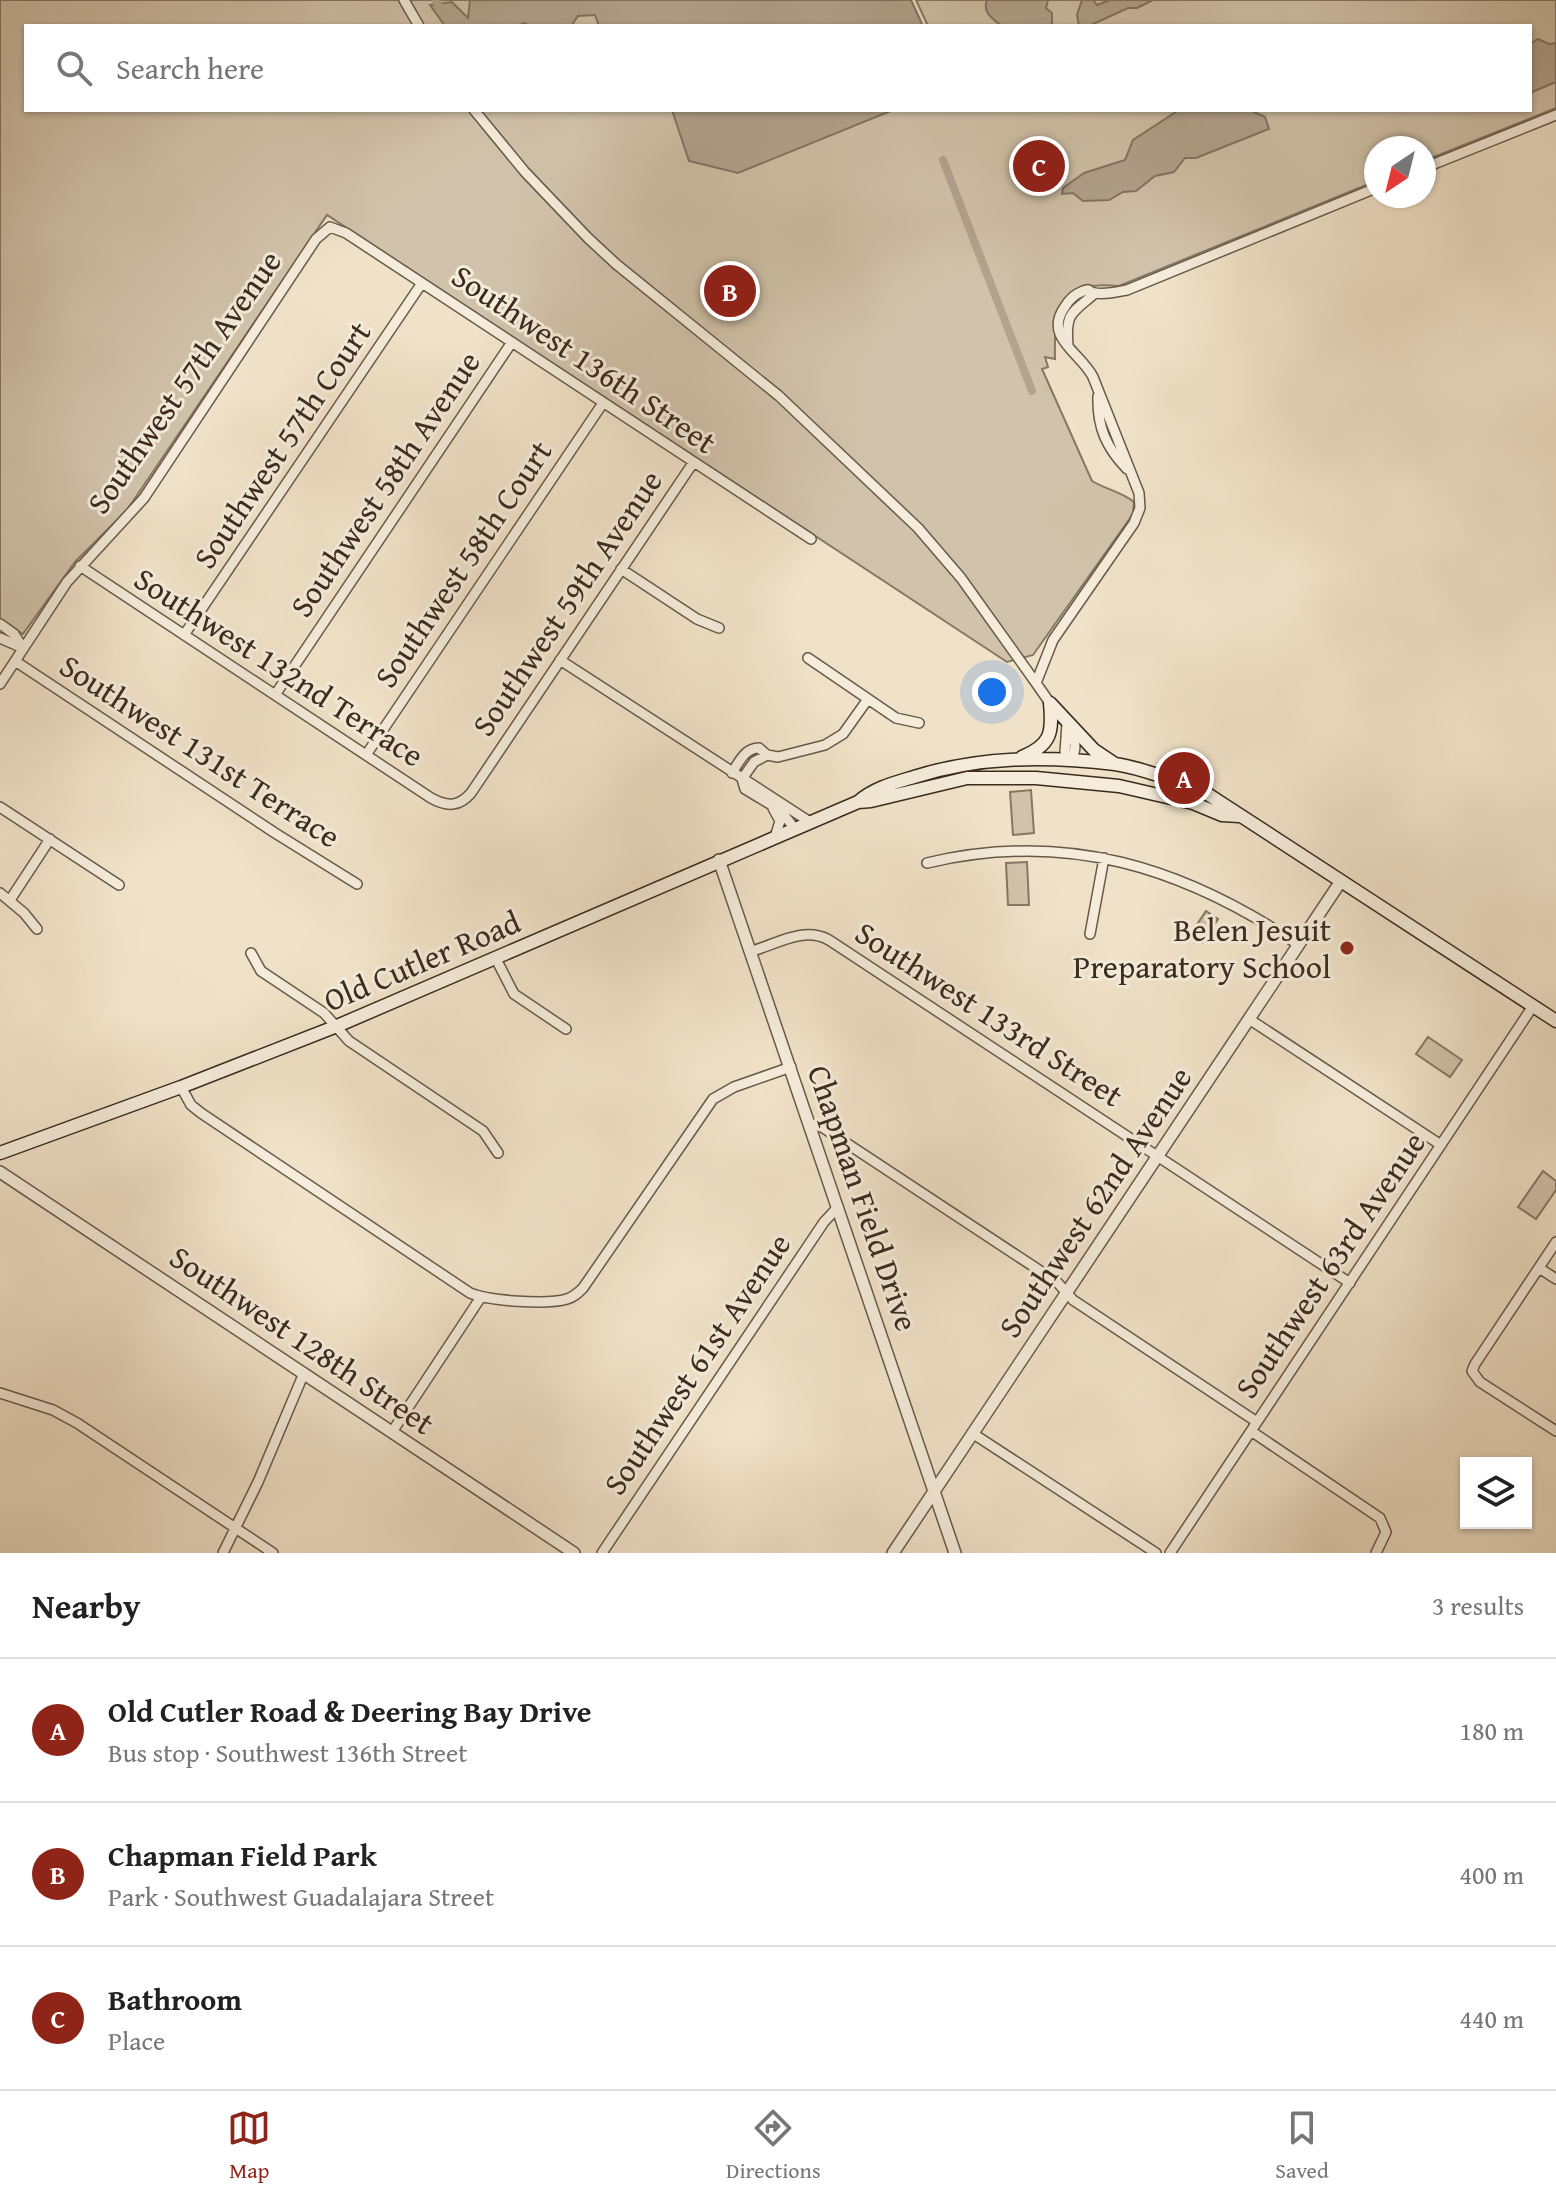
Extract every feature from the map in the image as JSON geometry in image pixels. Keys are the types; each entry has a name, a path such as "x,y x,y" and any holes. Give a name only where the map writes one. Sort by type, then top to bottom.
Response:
{"main road":[{"path":"1020,758 1035,752 1047,739 1051,725 1050,703"},
{"path":"1050,703 1094,750 1115,764"},
{"name":"Old Cutler Road","path":"858,802 868,793 921,774 971,763 1020,758 1071,761"},
{"path":"1071,761 1073,766 1085,773 1146,784 1222,815 1239,816"},
{"path":"967,778 1001,771 1055,771 1071,761 1115,764 1209,795 1556,1021"},
{"name":"Old Cutler Road","path":"0,1153 337,1026 858,802 967,778 1069,780 1119,786 1193,803"}],"street":[{"path":"404,0 418,24"},
{"path":"476,112 525,172 588,238 779,396 918,528 961,578 1067,723 1065,753 1071,761"},
{"path":"1436,163 1556,115"},
{"path":"1036,683 1051,643 1136,520 1140,501 1089,369 1058,332 1062,309 1077,294 1088,290 1095,293 1127,290 1364,193"},
{"name":"Southwest 136th Street","path":"327,228 342,231 811,539"},
{"name":"Southwest 57th Avenue","path":"0,684 80,566 139,504 314,242 327,228"},
{"name":"Southwest 57th Court","path":"184,635 422,283"},
{"name":"Southwest 58th Avenue","path":"275,695 512,342"},
{"name":"Southwest 58th Court","path":"366,755 603,403"},
{"name":"Southwest 59th Avenue","path":"453,805 471,793 693,463"},
{"name":"Southwest 132nd Terrace","path":"80,566 436,801 453,805"},
{"path":"621,569 697,619 719,628"},
{"path":"0,624 14,634 23,648"},
{"path":"0,638 23,648"},
{"path":"808,658 896,718 919,723"},
{"path":"560,660 810,822"},
{"name":"Southwest 131st Terrace","path":"15,661 357,884"},
{"path":"742,779 754,762 767,755 785,755 830,743 843,734 868,699"},
{"path":"732,773 751,749 759,748 767,755"},
{"path":"742,779 745,789 783,812 795,829"},
{"path":"770,806 780,821 775,837"},
{"path":"0,807 119,885"},
{"path":"10,900 50,839"},
{"path":"927,863 972,854 1010,852 1051,852 1104,858 1155,871 1203,889 1244,909 1299,945"},
{"path":"1090,934 1104,858"},
{"name":"Chapman Field Drive","path":"719,860 955,1553"},
{"name":"Southwest 62nd Avenue","path":"893,1553 1341,881"},
{"path":"0,893 28,916 37,929"},
{"name":"Southwest 133rd Street","path":"752,951 805,934 822,936 1350,1283"},
{"path":"251,953 261,971 324,1013 349,1041 483,1131 498,1153"},
{"path":"495,957 514,994 566,1029"},
{"name":"Southwest 63rd Avenue","path":"1170,1553 1533,1006"},
{"path":"1249,1019 1441,1145"},
{"path":"181,1087 191,1105 201,1113 458,1286 481,1297 551,1300 575,1296 587,1282 708,1104 727,1090 791,1067"},
{"path":"811,1124 822,1127 1057,1282 1073,1300 1257,1422"},
{"name":"Southwest 128th Street","path":"0,1172 574,1553"},
{"name":"Southwest 61st Avenue","path":"602,1553 824,1222 838,1207"},
{"path":"1556,1242 1475,1364 1473,1375 1556,1431"},
{"path":"1539,1268 1556,1279"},
{"path":"392,1432 481,1297"},
{"path":"223,1553 304,1373"},
{"path":"0,1393 53,1410 77,1423 273,1553"},
{"path":"1251,1431 1380,1518 1386,1532 1376,1553"},
{"path":"972,1433 1156,1553"},
{"path":"913,1523 943,1517"}],"shaded area":[{"path":"0,0 904,0 913,24 24,24 24,112 1532,112 1532,24 927,24 916,0 1556,0 1556,108 1436,156 1436,136 1364,136 1364,186 1119,286 1083,288 1064,301 1056,325 1055,359 1045,357 1048,367 1042,369 1092,481 1134,502 1133,514 1033,655 1007,662 327,215 127,510 75,562 23,634 0,619"},
{"path":"470,0 911,0 922,24 598,24 595,15 578,16 572,24 444,24 430,5 452,2 468,18"},
{"path":"987,0 1048,0 1046,8 1052,13 1052,24 999,24 987,12"},
{"path":"1082,0 1093,0 1097,5 1110,0 1153,0 1093,24 1079,24 1077,15"},
{"path":"1538,39 1549,44 1556,43 1556,82 1532,92 1532,43"},
{"path":"673,112 888,112 738,173 689,161"},
{"path":"1176,112 1254,112 1265,117 1269,129 1196,158 1185,158 1174,172 1155,176 1136,191 1123,192 1109,200 1083,201 1073,193 1062,194 1063,188 1084,173 1125,160 1133,140"},
{"path":"1031,790 1034,833 1013,835 1010,792"},
{"path":"1027,862 1029,905 1008,905 1006,863"},
{"path":"1206,911 1218,919 1202,943 1190,935"},
{"path":"1428,1037 1462,1060 1450,1077 1416,1054"},
{"path":"1543,1171 1556,1181 1556,1190 1536,1219 1518,1207"}],"waterway":[{"path":"436,0 438,4"},
{"path":"943,160 1032,391"}],"place":[{"name":"Bathroom","path":"1039,166"},
{"name":"Chapman Field Park","path":"730,291"},
{"name":"Old Cutler Road & Deering Bay Drive","path":"1184,778"},
{"name":"Belen Jesuit Preparatory School","path":"1347,948"}]}
